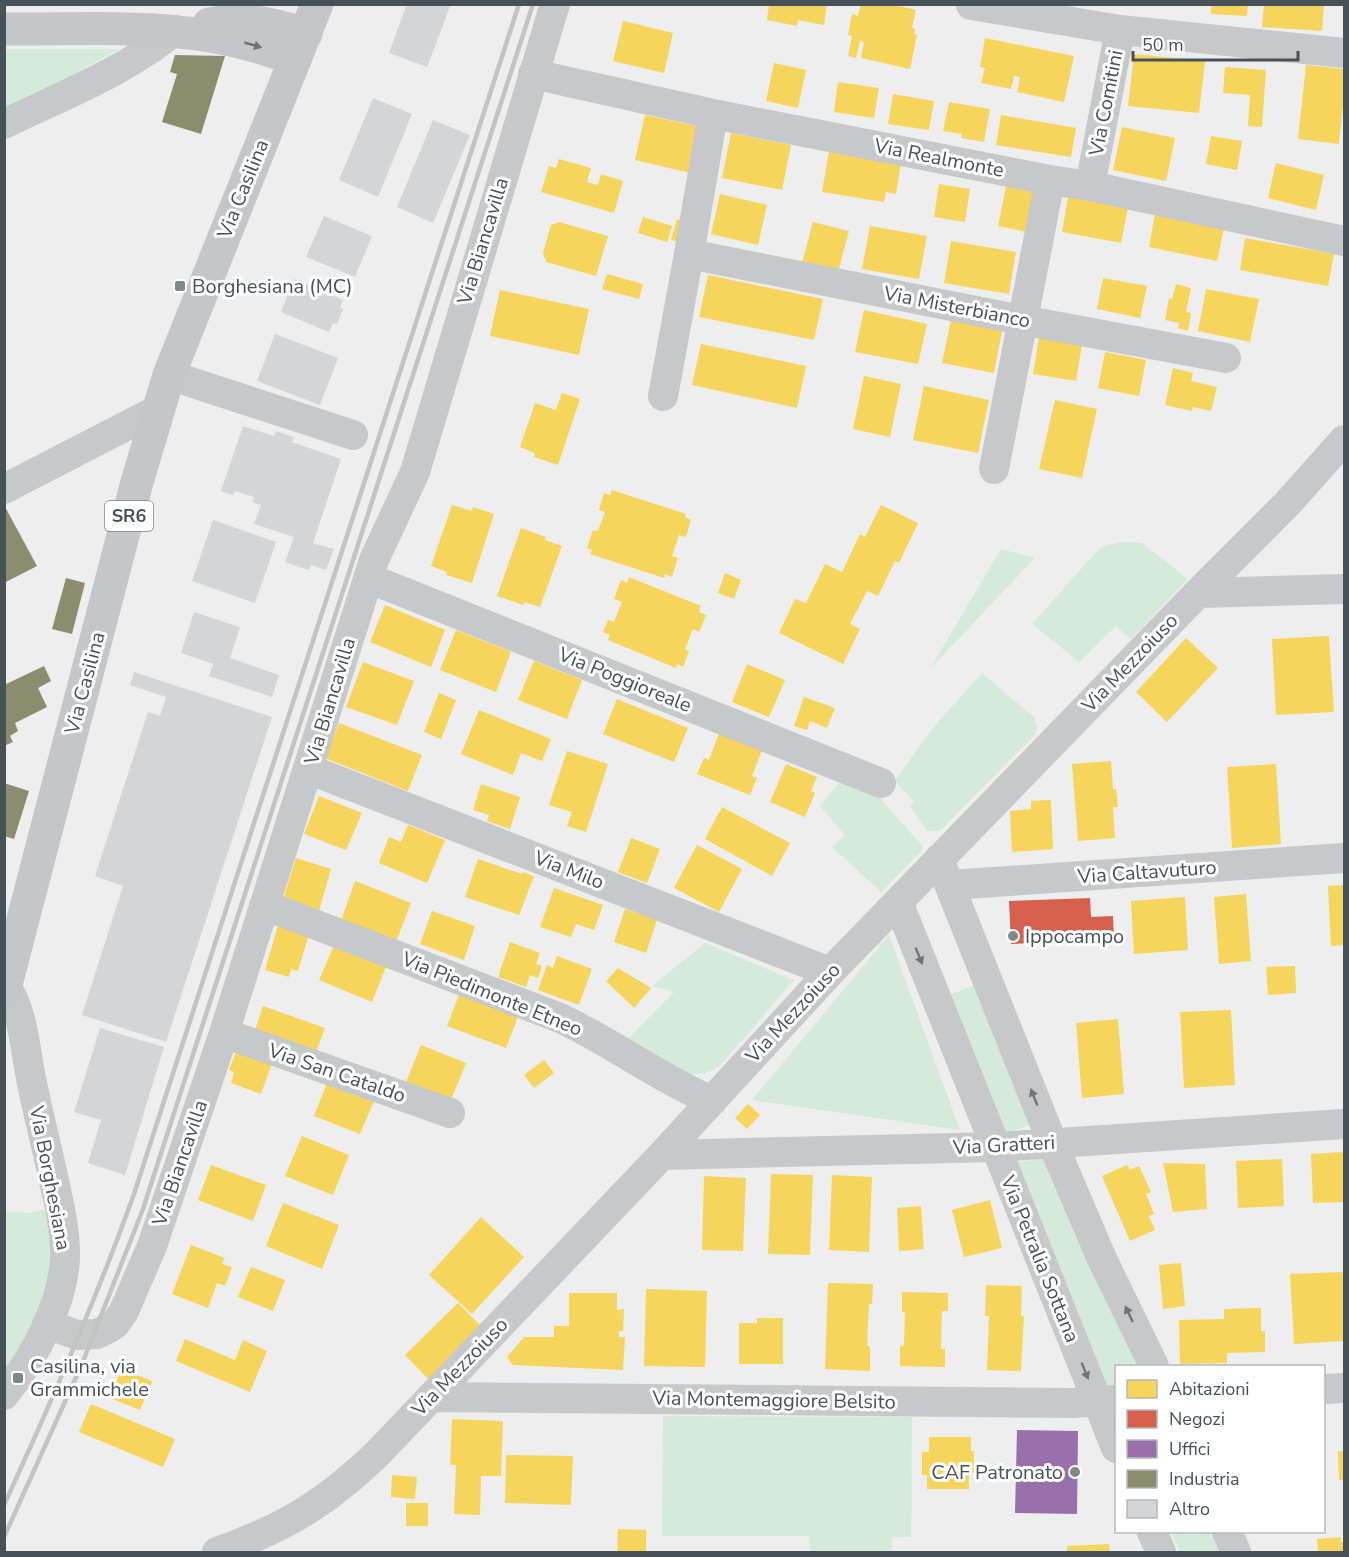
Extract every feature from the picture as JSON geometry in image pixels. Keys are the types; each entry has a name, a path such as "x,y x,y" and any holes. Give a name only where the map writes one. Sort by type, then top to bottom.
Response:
{"main road":[{"path":"242,20 273,4"},
{"path":"175,30 242,20 306,33"},
{"path":"4,29 175,30 232,39 270,50 306,33"},
{"name":"Via Casilina","path":"5,989 169,375 306,33"}],"street":[{"name":"Via Biancavilla","path":"47,1324 71,1334 86,1336 115,1324 124,1311 162,1220 224,1033 368,578 381,543 407,492 418,462 555,4"},
{"path":"971,5 1120,30"},
{"path":"4,124 144,54 175,30"},
{"name":"Via Comitini","path":"1090,186 1120,30 1344,53"},
{"name":"Via Realmonte","path":"533,74 713,114 1090,186 1344,241"},
{"path":"663,396 713,114"},
{"path":"994,469 1050,180"},
{"name":"Via Misterbianco","path":"689,254 1226,358"},
{"path":"169,375 353,435"},
{"path":"4,489 158,410"},
{"name":"Via Mezzoiuso","path":"218,1552 282,1526 329,1496 371,1460 662,1155 830,972 898,902 944,872 1198,593 1287,504 1344,440"},
{"name":"Via Poggioreale","path":"368,578 881,783"},
{"path":"1198,593 1344,589"},
{"name":"Via Milo","path":"308,769 830,972"},
{"name":"Via Caltavuturo","path":"944,872 1344,858"},
{"path":"944,872 1052,1142 1102,1259 1155,1365"},
{"name":"Via Petralia Sottana","path":"898,902 996,1146 1107,1401 1115,1443"},
{"name":"Via Piedimonte Etneo","path":"264,905 561,1018 588,1031 671,1081 712,1101"},
{"name":"Via Borghesiana","path":"4,1395 18,1378 47,1324 62,1283 65,1260 59,1204 18,1012 13,997 5,989"},
{"name":"Via San Cataldo","path":"224,1033 450,1113"},
{"name":"Via Gratteri","path":"662,1155 996,1146 1344,1124"},
{"path":"1325,1389 1344,1388"},
{"name":"Via Montemaggiore Belsito","path":"431,1397 1107,1401"},
{"path":"1152,1533 1161,1552"},
{"path":"1227,1533 1236,1552"}],"green space":[{"path":"5,49 119,49 5,113"},
{"path":"1122,542 1142,543 1188,579 1131,639 1116,626 1079,662 1032,624 1098,550 1104,546"},
{"path":"1001,549 1035,558 930,669"},
{"path":"982,673 1035,718 1037,728 1035,735 940,831 927,831 910,806 914,801 895,781 931,730"},
{"path":"844,777 873,790 924,848 881,892 832,847 845,835 820,806"},
{"path":"889,935 960,1130 752,1100"},
{"path":"705,943 794,980 719,1067 705,1073 688,1075 625,1042 674,992 652,986"},
{"path":"980,983 1036,1122 1003,1135 947,996"},
{"path":"1054,1157 1146,1365 1115,1365 1115,1394 1111,1394 1014,1163"},
{"path":"49,1209 54,1287 5,1378 5,1211 27,1213"},
{"path":"663,1416 912,1417 911,1537 892,1537 892,1552 810,1552 809,1536 662,1536"},
{"path":"1171,1533 1210,1533 1219,1552 1180,1552"}],"building: Abitazioni":[{"path":"769,4 827,4 824,25 798,20 797,26 767,20"},
{"path":"861,4 891,4 916,10 912,28 915,29 914,34 917,35 910,69 861,58 864,42 860,41 856,58 848,56 852,36 848,35 852,14 858,16"},
{"path":"1211,4 1248,4 1247,16 1211,14"},
{"path":"1264,4 1324,4 1322,31 1262,27"},
{"path":"623,21 673,33 664,73 613,61"},
{"path":"985,38 1074,56 1064,102 1017,92 1020,77 1014,76 1011,89 981,83 985,68 980,67"},
{"path":"1134,54 1205,61 1199,113 1128,106"},
{"path":"774,63 806,70 798,108 766,101"},
{"path":"1306,65 1344,69 1339,144 1298,139"},
{"path":"1225,67 1266,70 1262,127 1248,126 1250,95 1223,93"},
{"path":"838,82 879,88 874,118 834,112"},
{"path":"893,94 934,101 929,130 888,124"},
{"path":"949,102 990,109 984,142 961,138 962,134 943,131"},
{"path":"645,115 701,127 690,173 635,160"},
{"path":"1001,115 1076,128 1071,157 996,145"},
{"path":"1122,127 1175,138 1166,181 1113,170"},
{"path":"731,133 791,145 782,190 722,178"},
{"path":"1211,136 1242,141 1237,170 1206,164"},
{"path":"829,151 901,163 896,194 886,192 884,202 822,192"},
{"path":"559,159 591,168 587,182 598,185 601,174 623,181 614,213 541,192 549,166 556,168"},
{"path":"1276,163 1324,175 1316,210 1268,198"},
{"path":"1007,182 1040,189 1032,233 998,226"},
{"path":"939,184 970,189 965,222 934,217"},
{"path":"1069,192 1129,203 1121,243 1062,232"},
{"path":"720,194 767,205 758,245 711,234"},
{"path":"1155,214 1224,228 1217,261 1149,247"},
{"path":"643,217 672,226 667,242 638,233"},
{"path":"677,219 689,223 684,243 671,240"},
{"path":"559,222 608,236 596,276 546,262 543,253 551,225"},
{"path":"813,222 849,231 838,272 802,263"},
{"path":"870,226 927,236 919,279 862,269"},
{"path":"1245,238 1334,254 1328,286 1240,270"},
{"path":"951,241 1016,252 1009,294 944,283"},
{"path":"607,274 643,284 639,299 602,289"},
{"path":"708,275 823,299 814,340 699,317"},
{"path":"1103,278 1147,286 1140,318 1097,309"},
{"path":"1176,284 1191,288 1186,312 1191,313 1188,331 1178,328 1179,323 1165,320 1169,298 1172,299"},
{"path":"1206,289 1259,299 1250,342 1198,331"},
{"path":"500,290 589,309 579,355 490,336"},
{"path":"864,310 927,324 918,364 855,352"},
{"path":"951,320 1002,331 994,373 942,363"},
{"path":"1039,337 1082,344 1076,381 1033,374"},
{"path":"701,344 806,366 797,408 692,385"},
{"path":"1105,352 1146,360 1139,396 1098,388"},
{"path":"1173,368 1193,373 1191,381 1217,387 1211,411 1193,407 1192,411 1165,405"},
{"path":"864,376 901,384 890,437 853,429"},
{"path":"924,386 989,400 978,453 913,440"},
{"path":"562,393 580,399 558,465 534,457 535,453 520,447 535,403 556,410"},
{"path":"1055,400 1097,409 1082,478 1039,469"},
{"path":"612,490 686,514 685,517 691,520 686,537 679,535 672,556 678,558 672,577 665,574 664,578 590,554 592,550 587,548 593,530 598,531 605,512 599,510 604,493 610,495"},
{"path":"452,505 472,511 473,507 494,514 472,583 446,575 447,572 431,566"},
{"path":"881,505 918,523 899,563 895,561 878,596 867,591 850,624 860,629 843,664 779,633 795,599 806,603 825,564 842,572 860,534 865,537"},
{"path":"521,528 546,537 545,540 562,546 540,607 524,602 523,605 497,596"},
{"path":"725,573 741,580 734,599 718,593"},
{"path":"629,577 701,606 699,612 706,615 699,632 693,629 685,649 689,651 683,667 677,664 676,668 608,640 610,635 603,632 608,620 614,622 622,602 614,599 621,580 627,583"},
{"path":"385,605 445,630 431,667 370,642"},
{"path":"456,630 511,652 496,692 440,670"},
{"path":"1329,636 1334,712 1276,715 1272,639"},
{"path":"1186,638 1218,668 1167,722 1136,692"},
{"path":"534,661 582,680 567,719 518,700"},
{"path":"363,662 414,681 397,725 346,707"},
{"path":"747,664 785,680 769,717 732,702"},
{"path":"439,693 456,700 441,739 424,732"},
{"path":"804,697 835,708 827,728 810,721 807,730 794,726"},
{"path":"617,699 688,728 674,762 603,734"},
{"path":"479,710 551,739 542,761 521,753 513,775 461,754"},
{"path":"339,723 422,755 408,791 325,758"},
{"path":"719,733 762,750 752,776 757,778 750,795 697,774 704,758 709,760"},
{"path":"567,751 608,764 586,832 567,826 572,812 549,805"},
{"path":"1111,761 1113,789 1116,789 1118,807 1113,807 1115,838 1078,841 1072,764"},
{"path":"786,764 817,777 811,791 815,793 805,817 770,802"},
{"path":"1276,764 1281,844 1232,848 1227,767"},
{"path":"481,784 520,797 510,829 487,821 489,815 473,810"},
{"path":"319,796 362,813 346,850 304,834"},
{"path":"1051,800 1053,849 1012,852 1010,811 1031,809 1031,801"},
{"path":"722,807 790,843 772,876 705,839"},
{"path":"408,825 445,840 427,883 379,863 389,837 401,842"},
{"path":"631,838 660,849 647,883 618,872"},
{"path":"697,845 742,869 719,912 674,888"},
{"path":"296,858 331,869 319,911 283,900"},
{"path":"478,859 534,876 519,915 465,897"},
{"path":"355,881 411,903 396,942 341,921"},
{"path":"1344,885 1344,945 1331,946 1328,886"},
{"path":"554,888 603,905 594,930 576,924 571,937 540,927"},
{"path":"1246,894 1251,961 1219,964 1214,897"},
{"path":"1185,897 1188,950 1134,954 1131,901"},
{"path":"625,909 657,920 646,953 614,942"},
{"path":"432,911 475,926 464,960 420,944"},
{"path":"279,922 310,931 298,971 291,969 289,977 265,970"},
{"path":"510,942 540,953 536,964 542,966 538,978 530,975 526,987 498,977"},
{"path":"335,943 387,964 372,1002 319,980"},
{"path":"557,956 592,969 579,1005 538,990 547,965 553,968"},
{"path":"1295,966 1296,993 1268,995 1266,967"},
{"path":"618,968 651,988 634,1008 606,981"},
{"path":"460,992 519,1014 506,1048 447,1026"},
{"path":"263,1006 325,1028 316,1052 255,1030"},
{"path":"1231,1010 1235,1085 1184,1088 1180,1012"},
{"path":"1118,1019 1124,1094 1082,1098 1076,1023"},
{"path":"421,1045 466,1063 449,1105 404,1087"},
{"path":"238,1047 273,1061 261,1094 231,1083 234,1072 229,1070"},
{"path":"544,1060 554,1073 534,1088 524,1075"},
{"path":"327,1083 374,1101 360,1134 314,1116"},
{"path":"748,1104 760,1115 747,1129 735,1118"},
{"path":"302,1136 349,1155 333,1195 285,1176"},
{"path":"1344,1152 1344,1202 1313,1203 1311,1154"},
{"path":"1282,1159 1284,1206 1238,1208 1236,1161"},
{"path":"1163,1163 1205,1164 1207,1209 1173,1212"},
{"path":"211,1165 266,1185 253,1221 198,1200"},
{"path":"1127,1165 1130,1170 1139,1166 1151,1192 1146,1194 1154,1214 1149,1216 1155,1230 1130,1241 1102,1176"},
{"path":"771,1174 813,1175 810,1255 768,1254"},
{"path":"832,1175 872,1177 869,1252 829,1250"},
{"path":"704,1176 746,1178 743,1251 702,1250"},
{"path":"990,1200 1002,1248 964,1257 952,1210"},
{"path":"283,1203 339,1225 322,1269 266,1246"},
{"path":"921,1206 924,1249 899,1251 897,1208"},
{"path":"481,1217 524,1257 472,1314 429,1275"},
{"path":"191,1245 225,1258 222,1264 232,1267 225,1286 217,1283 208,1308 172,1294"},
{"path":"1181,1263 1185,1306 1163,1309 1159,1265"},
{"path":"251,1267 285,1280 273,1311 238,1297"},
{"path":"1344,1272 1344,1341 1294,1344 1290,1274"},
{"path":"828,1283 873,1284 872,1304 869,1304 867,1346 870,1346 870,1371 825,1369"},
{"path":"986,1285 1022,1286 1021,1316 1024,1316 1021,1371 987,1370 989,1316 985,1316"},
{"path":"646,1289 707,1291 705,1367 644,1366"},
{"path":"902,1292 948,1293 948,1311 942,1311 941,1349 945,1349 945,1367 900,1366 900,1346 904,1346 905,1312 902,1312"},
{"path":"569,1293 617,1293 617,1310 624,1309 623,1331 619,1331 619,1337 625,1337 623,1370 513,1365 507,1357 524,1337 554,1337 554,1326 569,1326"},
{"path":"458,1303 484,1329 430,1381 405,1355"},
{"path":"1261,1308 1261,1331 1265,1331 1265,1352 1227,1353 1227,1363 1180,1364 1179,1320 1224,1319 1224,1309"},
{"path":"757,1318 783,1318 783,1364 739,1364 739,1323 757,1323"},
{"path":"185,1339 235,1360 243,1340 267,1351 250,1392 176,1361"},
{"path":"121,1369 152,1381 140,1410 110,1398"},
{"path":"91,1404 175,1439 163,1467 79,1432"},
{"path":"452,1419 503,1421 501,1476 481,1476 480,1515 454,1514 456,1465 450,1465"},
{"path":"929,1437 971,1437 971,1451 974,1451 974,1473 969,1473 969,1489 927,1489 927,1475 922,1475 922,1452 929,1452"},
{"path":"1338,1451 1344,1451 1344,1480 1339,1480"},
{"path":"506,1455 573,1456 571,1505 505,1503"},
{"path":"392,1475 417,1477 415,1499 391,1497"},
{"path":"406,1503 428,1503 428,1526 406,1526"},
{"path":"618,1529 646,1530 646,1552 617,1552"},
{"path":"1341,1537 1341,1542 1344,1542 1344,1552 1318,1552 1317,1539"},
{"path":"1109,1544 1110,1552 1067,1552 1067,1546"}],"building: Negozi":[{"path":"1090,898 1091,917 1113,916 1114,940 1011,944 1009,901"}],"building: Uffici":[{"path":"1017,1430 1078,1431 1077,1514 1015,1513"}],"building: Industria":[{"path":"175,55 225,56 201,134 162,122 177,74 170,72"},
{"path":"4,505 37,566 4,583"},
{"path":"66,578 85,583 72,634 52,629"},
{"path":"44,666 51,681 38,688 47,707 15,723 18,731 10,736 13,742 4,746 4,685"},
{"path":"4,783 29,791 14,839 4,836"}],"building: Altro":[{"path":"407,4 451,4 427,67 389,53"},
{"path":"373,98 412,114 378,197 339,180"},
{"path":"433,120 470,135 433,223 397,207"},
{"path":"324,216 372,236 355,277 306,257"},
{"path":"294,279 343,300 340,308 343,309 337,324 333,323 329,332 281,312"},
{"path":"275,334 338,358 320,405 257,381"},
{"path":"243,426 274,436 276,431 294,437 292,442 341,459 313,543 334,549 326,570 311,565 309,570 285,562 294,537 254,524 261,505 252,502 254,497 235,491 233,495 221,491"},
{"path":"213,520 276,542 255,603 192,581"},
{"path":"194,612 240,627 230,658 279,675 272,697 209,676 213,664 181,653"},
{"path":"134,672 272,717 166,1042 82,1015 123,886 95,876 148,712 160,716 166,697 130,685"},
{"path":"100,1028 164,1047 125,1175 88,1163 101,1120 74,1112"}],"railway":[{"path":"4,1505 72,1351 134,1194 519,4"},
{"path":"4,1537 82,1364 143,1209 533,4"}],"place":[{"name":"Borghesiana (MC)","path":"180,286"},
{"name":"Ippocampo","path":"1013,936"},
{"name":"Casilina, via Grammichele","path":"18,1378"},
{"name":"CAF Patronato","path":"1075,1472"}]}
